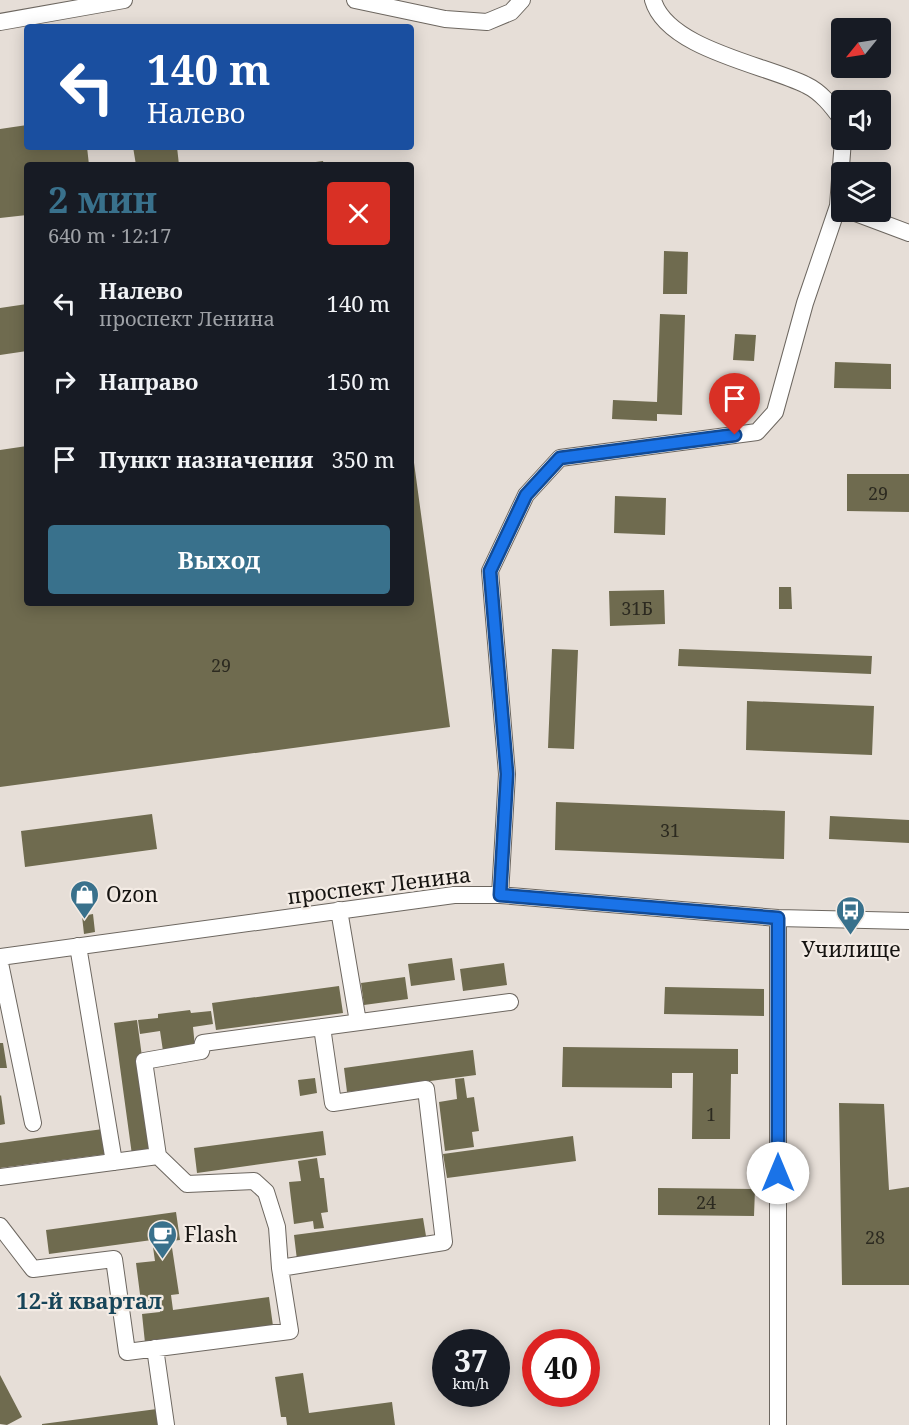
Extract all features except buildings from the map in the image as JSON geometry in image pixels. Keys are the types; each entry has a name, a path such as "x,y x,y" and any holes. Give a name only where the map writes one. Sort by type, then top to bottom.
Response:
{"street":[{"path":"0,21 124,0"},
{"path":"355,0 446,20 487,22 511,12 522,0"},
{"path":"653,0 656,9 672,26 699,45 807,85 831,105"},
{"path":"500,895 507,774 490,571 526,495 560,458 757,432 775,412 805,303 838,222"},
{"path":"882,222 909,232"},
{"name":"проспект Ленина","path":"0,957 454,895 500,895 778,918 909,921"},
{"path":"339,910 358,1022"},
{"path":"778,918 778,1425"},
{"path":"78,946 114,1162"},
{"path":"0,963 33,1123"},
{"path":"0,1226 33,1269 114,1259 127,1352 290,1331 280,1268 277,1227 266,1192 254,1181 187,1184 158,1155 144,1061 201,1051 203,1043 510,1002"},
{"path":"280,1268 444,1242 426,1089 333,1103 322,1027"},
{"path":"0,1177 158,1155"},
{"path":"155,1348 166,1425"}],"place":[{"name":"Ozon","path":"85,920"},
{"name":"Училище","path":"851,936"},
{"name":"Flash","path":"163,1260"}],"district":[{"name":"12-й квартал","path":"89,1300"}],"route":[{"path":"735,435 560,458 526,495 490,571 507,774 500,895 778,918 778,1173"}]}
